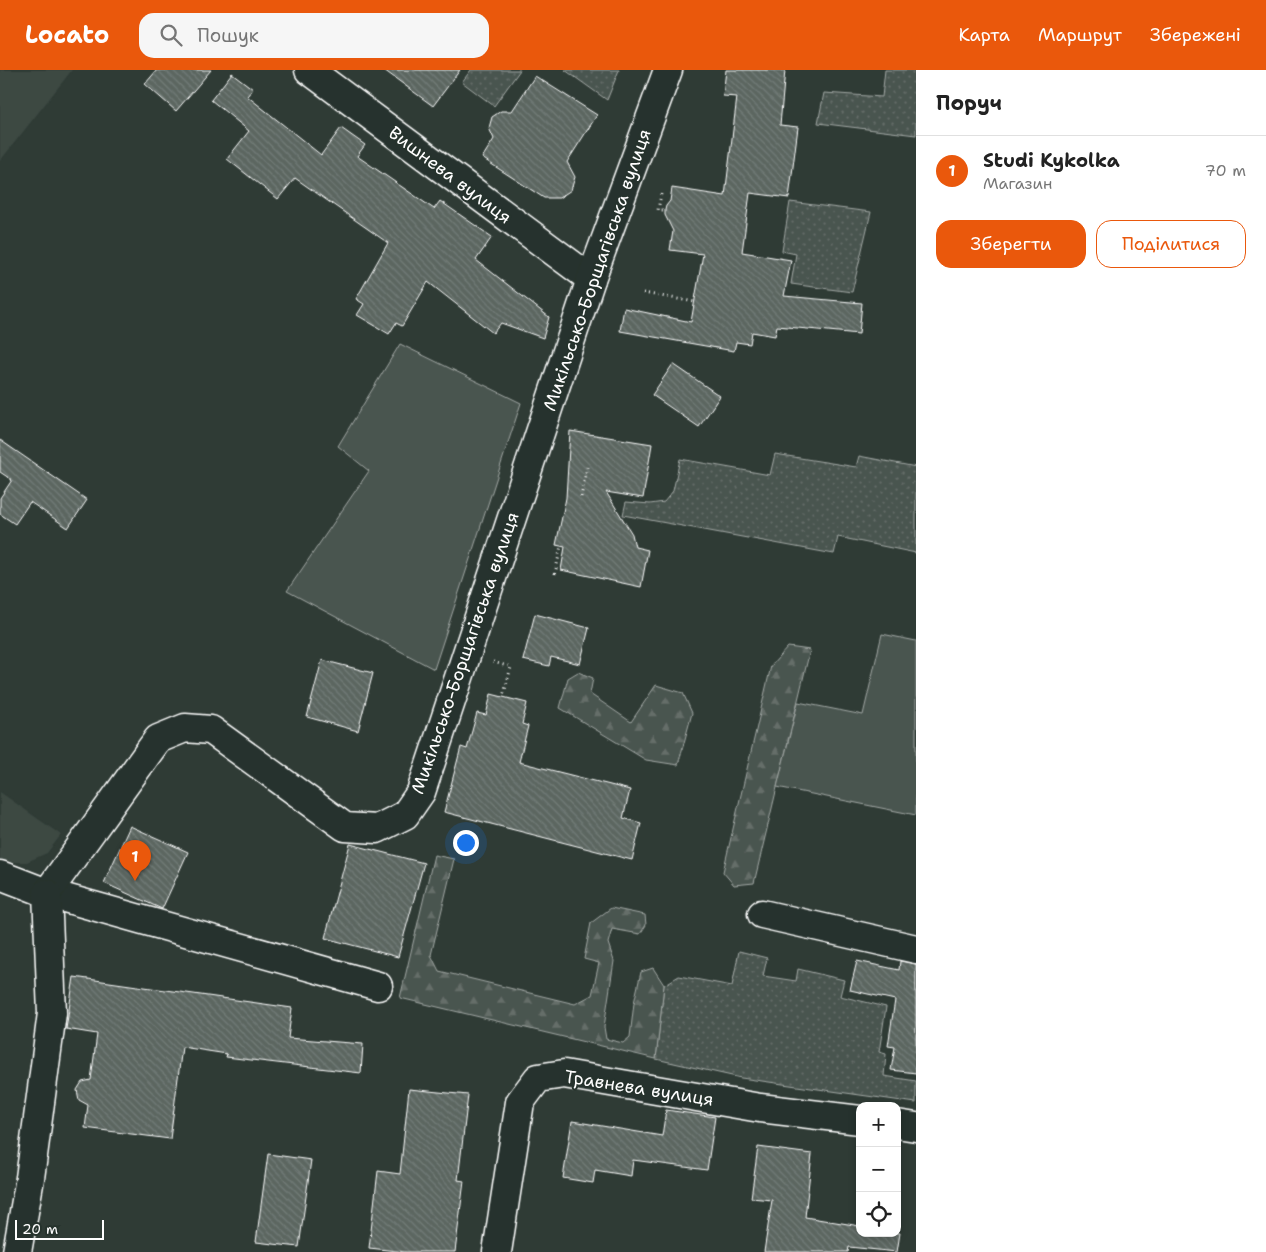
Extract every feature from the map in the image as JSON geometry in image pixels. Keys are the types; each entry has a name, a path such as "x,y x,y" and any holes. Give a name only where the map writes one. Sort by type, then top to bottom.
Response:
{"street":[{"name":"Вишнева вулиця","path":"309,70 591,280"},
{"name":"Микільсько-Борщагівська вулиця","path":"47,893 158,739 185,728 211,730 345,828 377,830 405,815 421,792 591,280 668,70"},
{"path":"0,875 47,893 378,986"},
{"path":"17,1252 30,1178 52,1013 47,893"},
{"path":"762,914 916,948"},
{"name":"Травнева вулиця","path":"497,1252 520,1102 538,1078 564,1074 760,1108 856,1120"},
{"path":"901,1124 916,1126"}],"path":[{"path":"661,194 658,210 665,210"},
{"path":"643,293 695,302"},
{"path":"581,496 587,467"},
{"path":"555,574 561,546"},
{"path":"503,697 511,667"}],"shaded area":[{"path":"0,70 72,70 0,161"},
{"path":"0,792 61,835 47,853 27,862 0,862"}],"green space":[{"path":"471,70 520,70 494,106 462,82"},
{"path":"565,70 619,70 607,100"},
{"path":"885,70 916,70 916,135 818,123 824,93 882,97"},
{"path":"790,202 871,212 852,292 791,284 796,254 782,251"},
{"path":"400,344 521,403 434,669 287,591 369,471 338,446"},
{"path":"775,454 856,467 859,456 916,467 916,553 838,537 834,554 623,515 626,502 650,504 664,502 673,491 680,459 770,475"},
{"path":"882,634 916,641 916,815 777,787 798,702 863,715"},
{"path":"788,647 810,650 754,883 734,885 723,872 771,666"},
{"path":"578,672 593,678 590,694 631,722 656,685 683,693 692,713 678,765 646,760 560,708 568,678"},
{"path":"434,855 454,859 431,955 439,971 575,1004 592,995 599,963 584,959 591,923 611,908 645,915 646,925 640,934 612,929 608,943 614,961 604,1027 606,1039 623,1043 630,1037 634,1003 641,972 653,968 664,985 656,1059 400,998"},
{"path":"739,951 767,958 763,976 796,981 798,969 844,980 840,996 886,1007 879,1052 886,1054 884,1076 916,1081 916,1103 741,1078 656,1059 664,985 679,976 732,986"}],"building":[{"path":"157,70 211,70 176,111 145,84"},
{"path":"384,70 460,70 433,106"},
{"path":"726,70 785,70 780,125 798,127 789,198 750,193 742,252 791,260 784,296 862,303 859,334 777,326 775,336 752,332 750,344 736,342 734,351 620,331 624,308 691,322 703,254 670,250 673,231 665,215 665,210 670,201 672,188 725,196 737,97 723,96"},
{"path":"232,73 253,89 247,96 321,155 341,128 365,145 357,156 434,209 440,201 492,237 476,260 549,317 543,338 501,323 493,333 428,282 402,326 396,323 389,334 357,315 364,304 356,299 388,243 295,178 278,199 227,159 249,131 211,100"},
{"path":"535,76 597,115 567,162 575,177 571,190 559,198 544,198 482,158 494,139 489,128 492,117 501,111 512,111"},
{"path":"673,364 720,396 699,427 652,395"},
{"path":"570,431 652,444 643,498 606,492 632,534 635,547 648,550 641,587 561,570 565,547 556,545 566,498"},
{"path":"0,440 87,500 68,528 30,502 15,524 0,514 0,498 12,480 0,472"},
{"path":"535,614 589,628 580,664 551,657 549,666 523,660"},
{"path":"322,660 373,673 358,731 307,717"},
{"path":"491,694 527,703 522,724 528,726 519,762 630,790 623,818 641,823 632,860 444,812 461,747 467,749 477,713 486,715"},
{"path":"130,826 188,852 162,909 104,883"},
{"path":"350,844 424,863 398,957 325,938"},
{"path":"857,961 899,970 900,961 916,964 916,1073 891,1070 895,1047 888,1046 895,1000 850,990"},
{"path":"74,977 292,1008 288,1038 363,1044 361,1073 226,1057 227,1054 182,1047 170,1139 85,1128 88,1105 79,1100 77,1090 82,1082 91,1080 97,1034 66,1029"},
{"path":"409,1089 468,1095 458,1180 464,1181 455,1252 406,1252 369,1248 378,1171 400,1174"},
{"path":"666,1110 715,1117 707,1170 633,1160 631,1176 595,1170 593,1183 563,1178 572,1121 662,1136"},
{"path":"758,1147 812,1154 805,1217 856,1225 856,1237 899,1237 897,1252 849,1247 848,1252 764,1252 772,1200 751,1198"},
{"path":"268,1154 311,1160 299,1247 256,1242"}],"place":[{"name":"Studi Kykolka","path":"135,881"}]}
